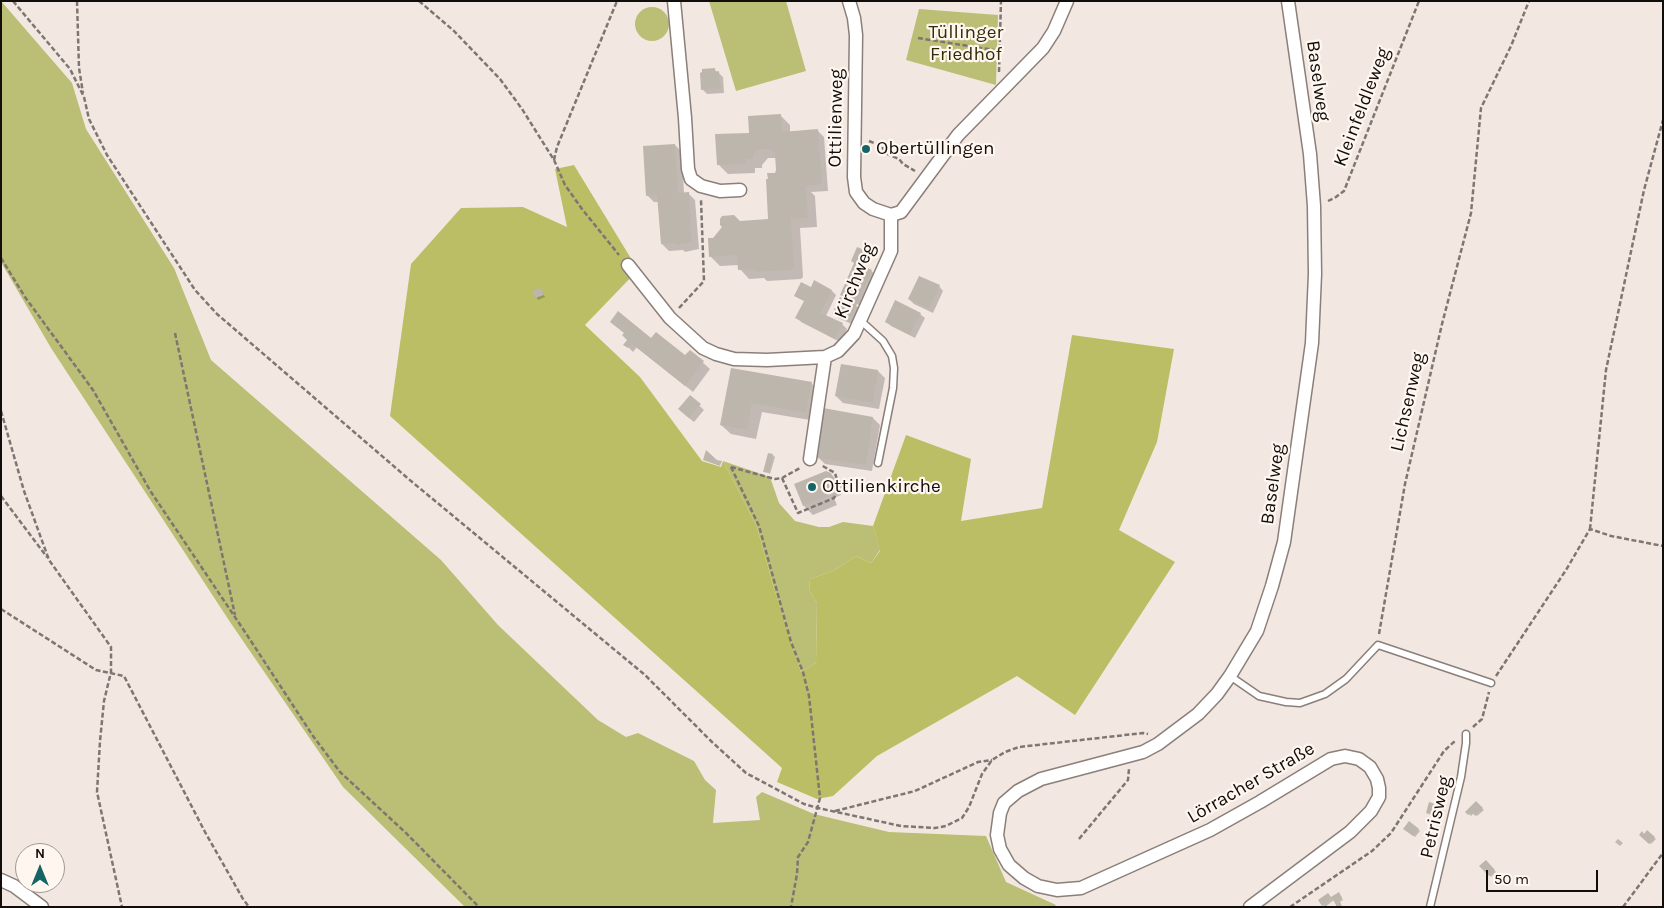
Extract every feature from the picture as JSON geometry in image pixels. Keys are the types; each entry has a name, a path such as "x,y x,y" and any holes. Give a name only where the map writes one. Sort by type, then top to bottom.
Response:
{"street":[{"path":"674,1 688,169 691,179 701,186 720,191 740,190"},
{"name":"Ottilienweg","path":"849,1 856,35 854,177 856,192 864,203 873,210 891,215"},
{"path":"891,215 902,212 958,135 1043,48 1054,31 1066,1"},
{"name":"Baselweg","path":"998,822 1004,803 1018,791 1041,780 1127,757 1143,752 1158,744 1198,714 1217,694 1257,631 1284,542 1312,343 1315,274 1314,206 1310,154 1288,1"},
{"name":"Kirchweg","path":"825,357 838,351 854,334 891,251 891,215"},
{"path":"628,265 670,318 703,348 728,358 767,360 825,357 810,459"},
{"name":"Lörracher Straße","path":"998,822 997,835 1000,849 1009,865 1024,878 1038,886 1057,890 1081,888 1210,830 1330,759 1345,756 1359,760 1370,767 1379,788 1378,796 1371,811 1350,832 1250,907"},
{"path":"1,880 14,886 42,907"}],"lane":[{"path":"860,320 883,341 892,356 894,368 893,388 878,463"},
{"path":"1230,676 1259,696 1300,703 1325,694 1346,680 1378,645 1491,683"},
{"name":"Petrisweg","path":"1430,907 1462,777 1466,734"}],"path":[{"path":"13,1 70,69 84,97"},
{"path":"76,1 79,68 89,119 107,155 195,290 217,314 411,481 645,675 746,773 797,800 818,808 901,826 922,828 946,826 962,818 969,807 982,774 992,760 1005,752 1019,747 1143,733 1152,736 1158,744"},
{"path":"419,1 454,31 500,79 522,109 554,160 565,185 582,210 628,265"},
{"path":"554,160 617,1"},
{"path":"999,93 1001,1"},
{"name":"Kleinfeldleweg","path":"1314,206 1336,198 1344,191 1419,1"},
{"name":"Lichsenweg","path":"1378,645 1405,484 1442,324 1472,213 1481,108 1511,46 1529,1"},
{"path":"918,38 1000,51"},
{"path":"1290,907 1372,851 1391,833 1444,751 1482,720 1491,683 1566,570 1590,529 1606,370 1644,190 1663,120"},
{"path":"855,134 882,146 885,153 899,159 903,164 913,169"},
{"path":"670,318 704,281 701,186"},
{"path":"1,258 25,297 92,390 151,492 313,736 340,772 406,832 479,907"},
{"path":"175,332 235,616"},
{"path":"1,412 24,491 49,560"},
{"path":"791,907 798,857 808,842 820,798 809,696 803,672 791,642 759,526 731,467 775,479 782,478 802,467 810,459"},
{"path":"782,478 798,513 834,498 837,491 835,473 823,466"},
{"path":"1,496 111,647 111,672 103,710 98,792 122,907"},
{"path":"1590,529 1610,536 1663,546"},
{"path":"1,609 96,670 124,676 205,832 250,907"},
{"path":"1079,839 1128,780 1130,772 1127,757"},
{"path":"834,811 916,791 978,762 992,760"},
{"path":"1623,907 1663,853"}],"green space":[{"path":"1,1 72,83 86,129 174,268 211,360 441,560 498,625 598,720 626,737 638,733 694,761 705,780 716,790 713,823 760,820 756,797 762,792 814,814 889,832 986,836 1006,882 1056,905 1054,907 465,907 343,787 230,622 51,348 1,262"},
{"path":"709,1 786,1 806,71 736,91"},
{"path":"652,7 664,12 669,24 664,36 652,41 640,36 635,24 640,12"},
{"name":"Tüllinger Friedhof","path":"919,9 998,15 996,85 906,60"},
{"path":"574,165 638,270 585,325 640,377 702,461 721,467 723,461 757,527 773,585 801,672 816,663 817,603 809,590 810,579 833,571 856,556 871,563 880,551 873,526 906,435 971,459 961,521 1042,508 1072,335 1174,349 1157,442 1119,530 1175,562 1075,715 1017,676 877,756 833,796 817,799 777,782 782,768 390,416 411,264 461,208 523,207 567,227 555,169"},
{"path":"723,461 770,477 779,503 795,521 819,527 829,527 843,522 873,526 880,550 871,563 856,556 833,571 810,579 809,590 817,603 816,663 801,672 773,585 757,527"}],"building":[{"path":"715,68 715,72 719,71 721,89 701,90 700,73 702,69"},
{"path":"781,114 782,132 818,129 822,184 806,186 808,218 791,219 794,267 791,270 756,272 756,269 738,270 737,255 709,257 708,238 713,238 722,227 720,219 722,216 734,215 740,221 768,219 766,179 768,179 767,173 775,173 775,154 770,149 758,149 753,155 753,159 746,159 746,164 717,165 715,134 749,133 748,116"},
{"path":"675,144 678,193 689,192 692,242 676,245 676,243 661,244 657,195 646,196 643,146"},
{"path":"857,247 869,252 863,266 872,270 858,303 840,295 854,263 851,261"},
{"path":"919,276 940,285 929,309 908,299"},
{"path":"814,280 832,290 821,313 843,323 835,339 795,318 804,301 794,296 801,282 811,287"},
{"path":"541,288 544,295 535,298 532,291"},
{"path":"840,297 857,304 849,321 832,314"},
{"path":"895,300 921,313 910,335 885,322"},
{"path":"618,311 651,338 656,332 685,355 690,350 704,361 685,386 632,344 628,348 623,345 627,340 622,335 624,333 610,322"},
{"path":"841,364 878,370 873,403 835,396"},
{"path":"731,368 812,382 806,413 752,403 747,430 720,425"},
{"path":"690,395 701,404 689,418 678,409"},
{"path":"823,408 873,417 866,465 817,458"},
{"path":"706,450 717,460 722,461 720,466 703,460"},
{"path":"768,453 773,454 769,473 763,472"},
{"name":"Ottilienkirche","path":"826,471 831,473 834,480 832,486 825,489 828,496 803,506 794,484"},
{"path":"1476,801 1483,808 1475,816 1472,812 1468,815 1465,812"},
{"path":"1429,802 1442,806 1440,813 1434,811 1432,815 1426,813"},
{"path":"1409,821 1419,829 1413,836 1403,829"},
{"path":"1647,830 1655,837 1649,844 1639,835 1642,831 1644,834"},
{"path":"1486,860 1495,870 1489,876 1479,866"},
{"path":"1339,892 1342,898 1339,900 1342,907 1337,907 1332,898 1322,906 1318,900 1328,893 1331,897"}],"place":[{"name":"Obertüllingen","path":"866,149"},
{"name":"Ottilienkirche","path":"812,487"}]}
